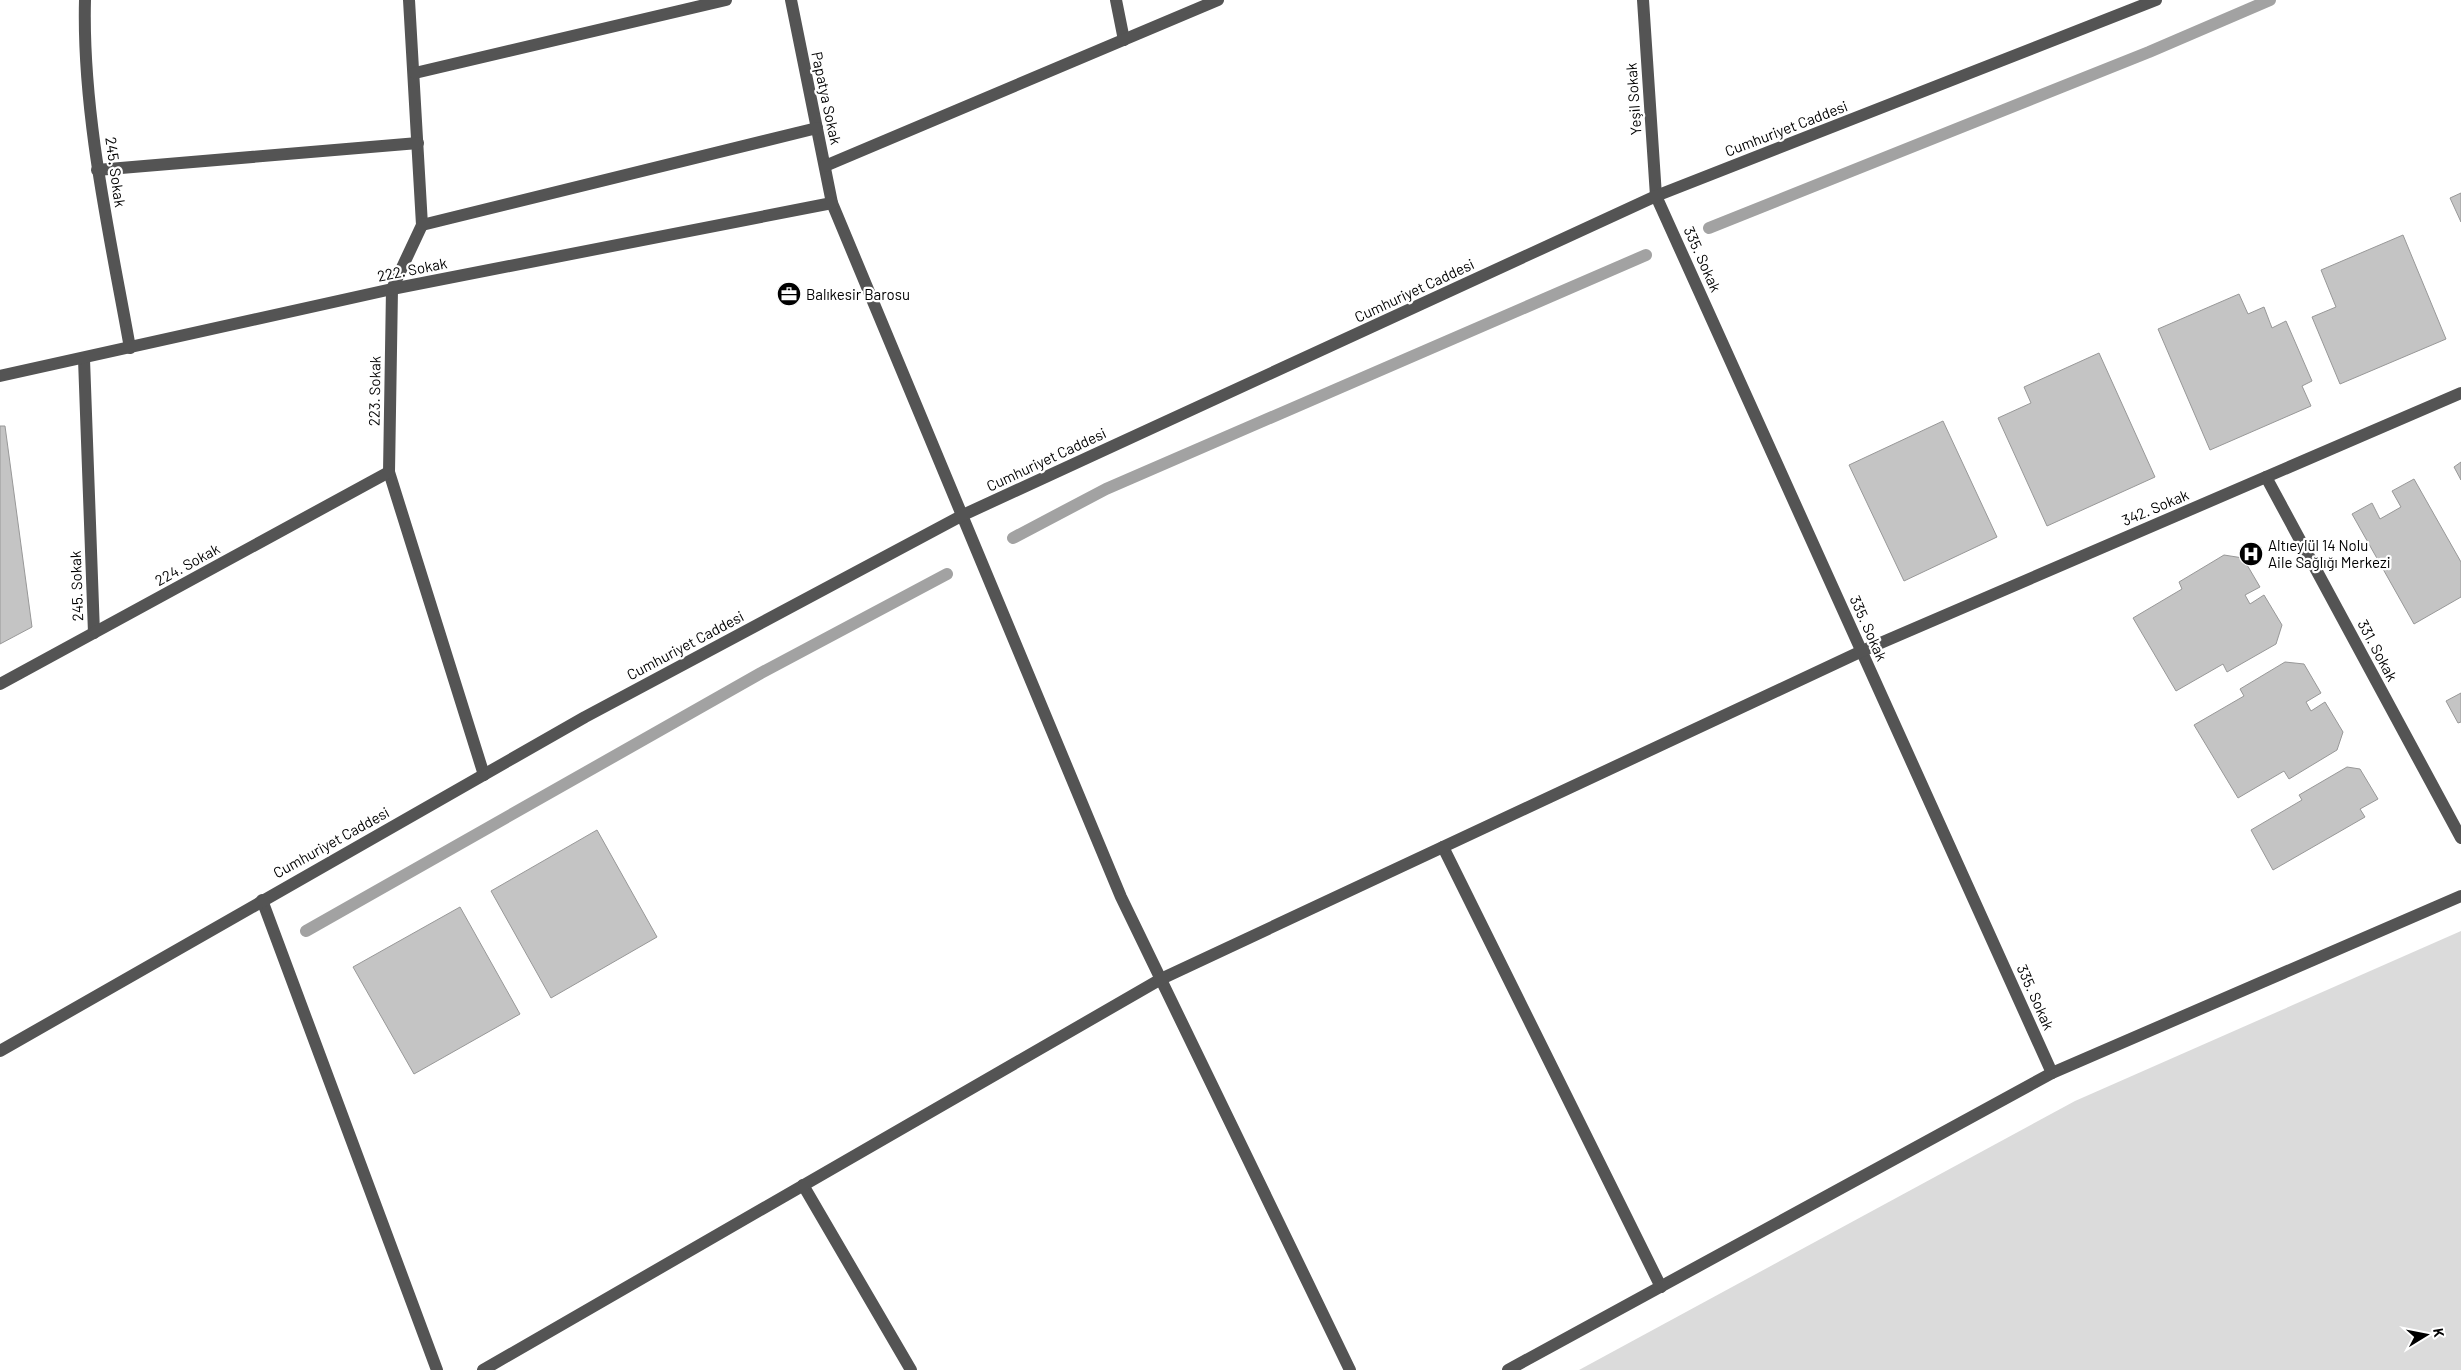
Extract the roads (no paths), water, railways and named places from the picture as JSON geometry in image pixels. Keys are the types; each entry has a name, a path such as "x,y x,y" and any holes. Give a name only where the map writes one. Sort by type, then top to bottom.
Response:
{"street":[{"name":"245. Sokak","path":"85,0 84,32 98,170 130,348"},
{"name":"223. Sokak","path":"409,0 415,73 422,224 392,289 389,472 484,775"},
{"path":"415,73 726,0"},
{"name":"Papatya Sokak","path":"791,0 832,203 1121,897 1350,1370"},
{"path":"1116,0 1124,40"},
{"path":"825,166 1218,0"},
{"name":"Yeşil Sokak","path":"1643,0 1656,196"},
{"name":"Cumhuriyet Caddesi","path":"0,1051 584,717 962,515 1656,196 2156,0"},
{"path":"422,224 817,128"},
{"path":"98,170 418,142"},
{"name":"335. Sokak","path":"1656,196 2052,1073"},
{"name":"222. Sokak","path":"0,376 84,359 392,289 832,203"},
{"name":"245. Sokak","path":"84,359 94,633"},
{"name":"342. Sokak","path":"483,1370 1160,979 1862,651 2461,393"},
{"name":"224. Sokak","path":"0,684 389,472"},
{"name":"331. Sokak","path":"2266,477 2461,838"},
{"path":"1443,847 1661,1287"},
{"path":"1508,1370 2052,1073 2461,896"},
{"path":"262,900 437,1370"},
{"path":"804,1185 911,1370"}],"waterway":[{"path":"1709,228 2149,52 2270,0"},
{"path":"1013,538 1106,489 1646,255"},
{"path":"306,931 761,673 947,574"}],"place":[{"name":"Balıkesir Barosu","path":"789,294"},
{"name":"Altıeylül 14 Nolu Aile Sağlığı Merkezi","path":"2251,554"}]}
